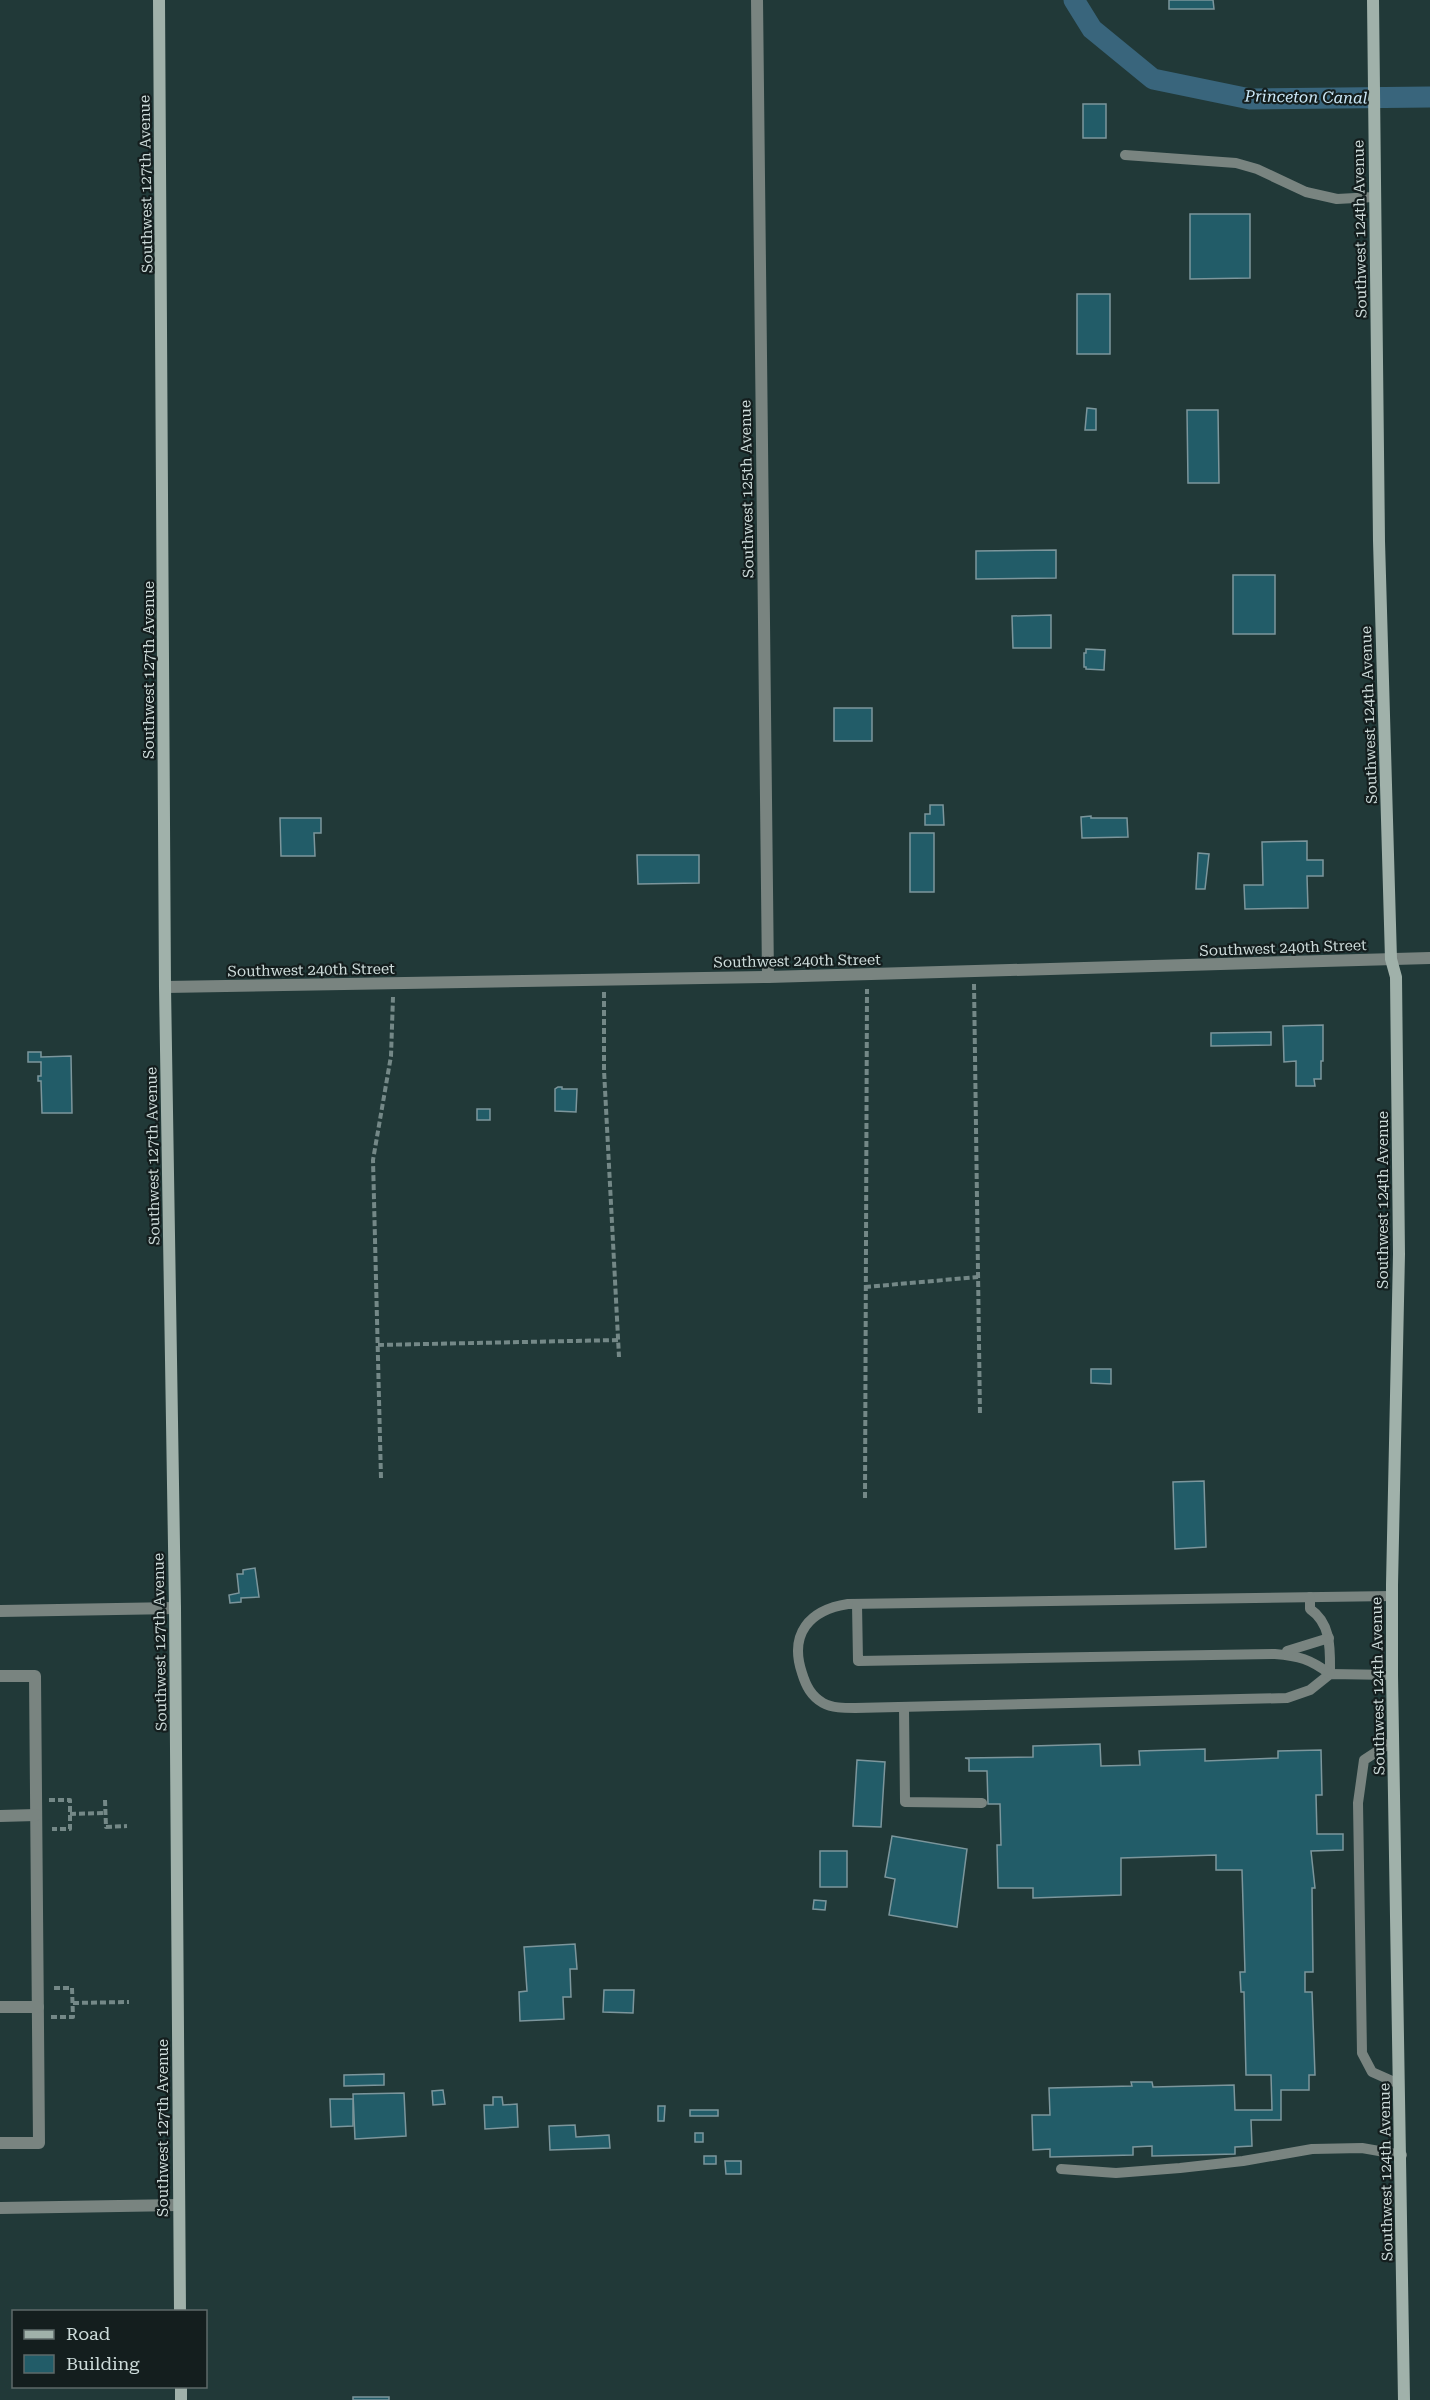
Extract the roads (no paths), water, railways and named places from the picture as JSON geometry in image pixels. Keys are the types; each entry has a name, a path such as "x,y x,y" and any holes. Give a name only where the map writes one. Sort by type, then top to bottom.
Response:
{"street":[{"name":"Southwest 127th Avenue","path":"159,0 164,445 165,987 175,1608 180,2310"},
{"name":"Southwest 125th Avenue","path":"757,0 768,977"},
{"name":"Southwest 124th Avenue","path":"1373,0 1379,529 1391,959 1396,977 1399,1254 1392,1676 1404,2400"},
{"name":"Southwest 240th Street","path":"165,987 768,977 1430,958"},
{"path":"0,1611 175,1608"},
{"path":"0,1676 35,1676 39,2143 0,2143"},
{"path":"0,1816 36,1815"},
{"path":"0,2007 38,2007"},
{"path":"0,2208 179,2205"}],"lane":[{"path":"1125,155 1236,163 1257,169 1306,192 1337,199 1374,197"},
{"path":"1330,1674 1310,1690 1287,1698 855,1708 825,1704 815,1698 805,1682 797,1659 801,1638 810,1620 820,1611 832,1606 1392,1596"},
{"path":"1310,1597 1310,1609 1323,1621 1329,1638 1330,1674"},
{"path":"857,1604 858,1661 1275,1654 1300,1656 1316,1663 1330,1674 1392,1676"},
{"path":"1275,1654 1329,1638"},
{"path":"904,1707 905,1802 982,1803"},
{"path":"1393,1741 1364,1760 1358,1803 1362,2054 1372,2072 1399,2084"},
{"path":"1061,2169 1116,2173 1180,2168 1243,2161 1312,2149 1362,2148 1401,2155"}],"waterway":[{"name":"Princeton Canal","path":"1074,0 1092,29 1153,79 1250,99 1430,97"}]}
